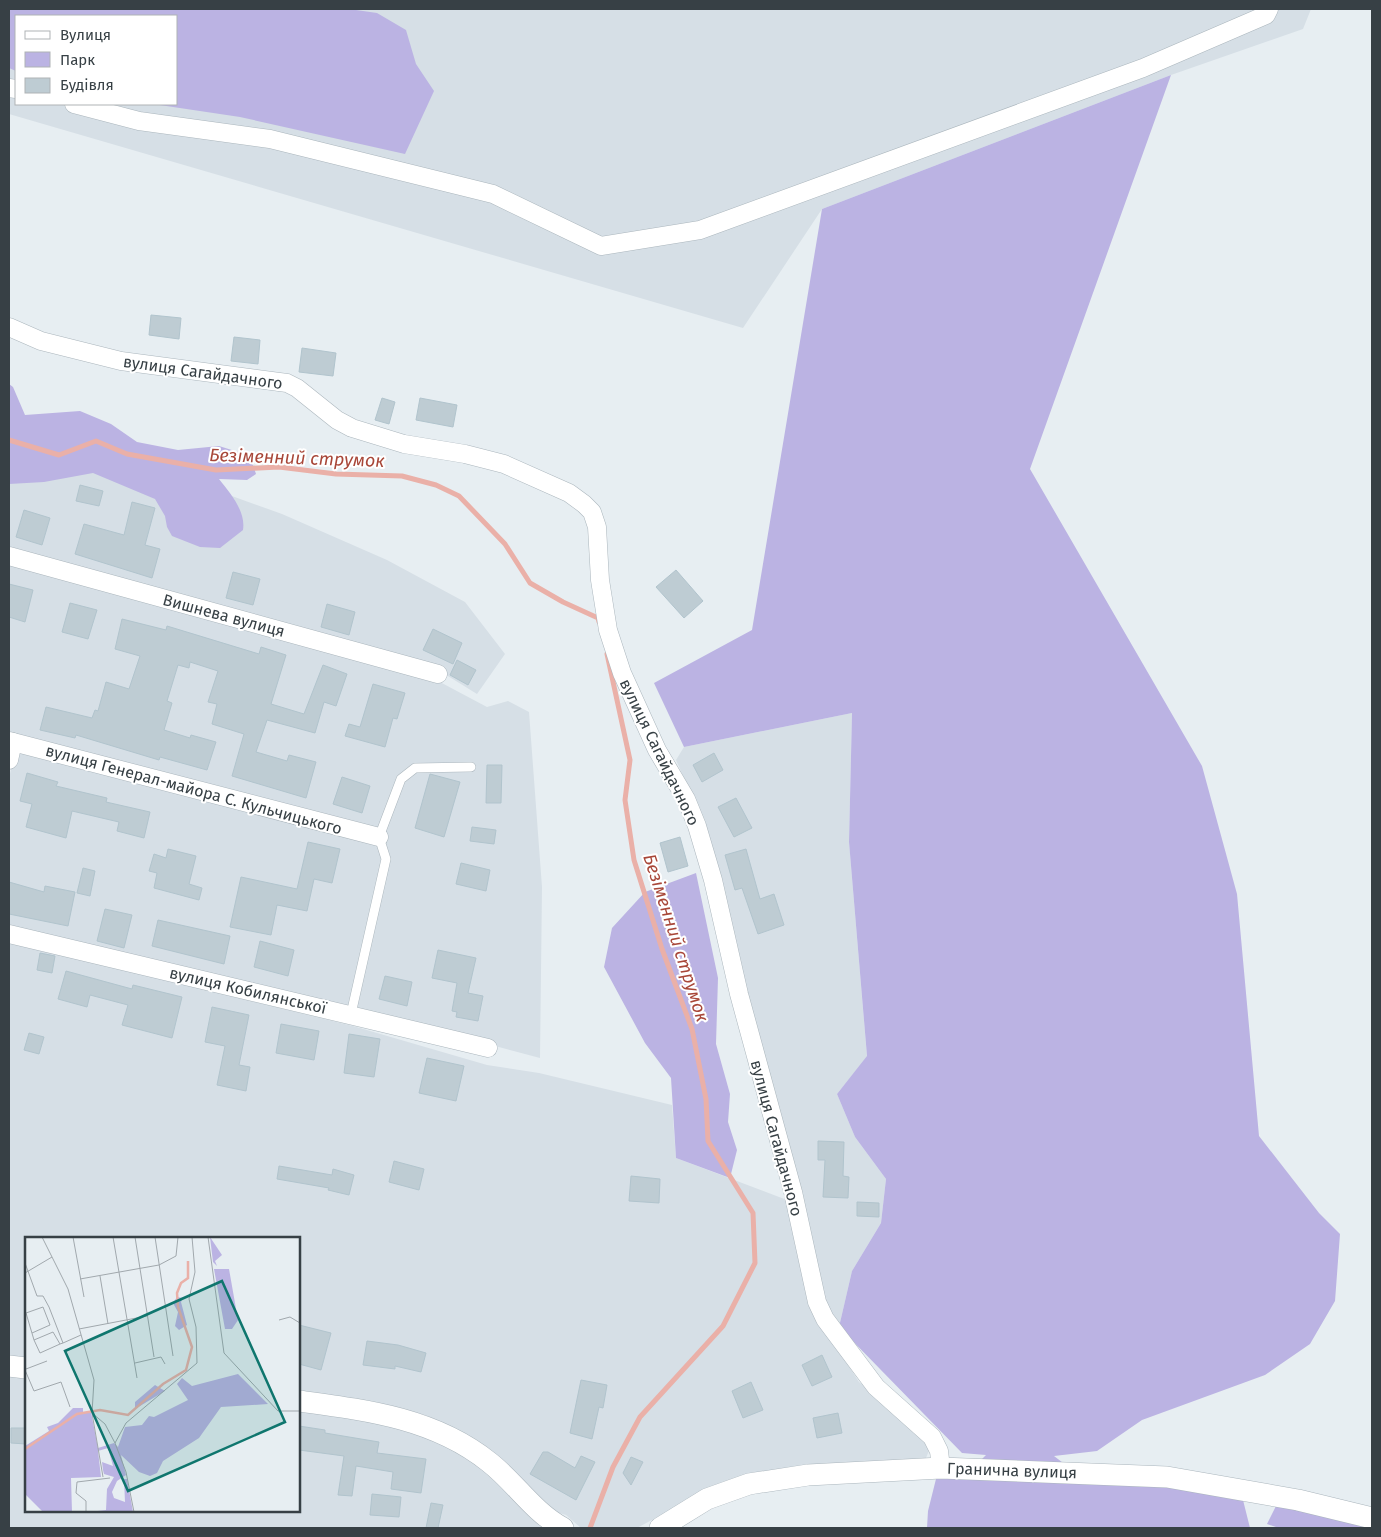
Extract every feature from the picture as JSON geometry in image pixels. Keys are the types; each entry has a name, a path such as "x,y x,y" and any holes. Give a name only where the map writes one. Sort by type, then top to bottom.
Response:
{"street":[{"path":"78,105 138,120 270,139 492,194 601,246 700,230 1143,68 1266,15 1269,9"},
{"name":"вулиця Сагайдачного","path":"9,326 41,341 121,361 286,384 297,388 337,420 360,432 415,446 465,454 504,464 556,486 588,508 597,527 603,604 614,651 665,766 686,799 713,880 738,994 793,1192 817,1302 825,1319 876,1387 932,1437 939,1450 942,1468"},
{"name":"Вишнева вулиця","path":"9,556 438,674"},
{"path":"9,760 11,741"},
{"name":"вулиця Генерал-майора С. Кульчицького","path":"11,741 379,837"},
{"name":"вулиця Кобилянської","path":"9,934 488,1048"},
{"path":"9,1366 25,1368"},
{"path":"300,1401 388,1414 419,1424 446,1436 490,1462 539,1511 563,1528"},
{"name":"Гранична вулиця","path":"660,1528 707,1499 749,1484 808,1475 942,1468 1159,1476 1259,1492 1372,1518"}],"lane":[{"path":"351,1014 386,859 379,837 401,778 415,768 471,767"}],"shaded area":[{"path":"9,9 1311,9 1303,29 1171,75 822,209 743,328 9,114"},
{"path":"9,434 218,491 282,514 387,560 465,602 505,654 477,694 435,668 9,549"},
{"path":"9,565 438,681 487,707 508,701 529,712 542,887 540,1058 428,1028 9,928 9,778 16,748 26,737 9,732"},
{"path":"852,713 849,842 867,1057 837,1094 855,1137 886,1179 881,1223 852,1271 839,1327 818,1288 691,794 676,760 684,747"},
{"path":"9,939 91,962 353,1026 487,1065 539,1073 672,1105 676,1158 787,1200 820,1322 859,1382 932,1443 926,1458 908,1463 722,1482 637,1528 581,1528 566,1515 550,1510 449,1427 425,1415 381,1405 300,1392 300,1237 25,1237 25,1359 9,1356"},
{"path":"9,1374 25,1376 25,1512 300,1512 300,1409 398,1425 464,1453 548,1528 9,1528"}],"green space":[{"path":"9,9 349,9 377,13 406,30 416,64 434,91 405,154 240,117 160,105 178,105 178,15 15,15 15,71 9,68"},
{"path":"1171,75 1030,469 1202,766 1237,894 1259,1136 1319,1213 1340,1234 1335,1301 1310,1344 1265,1375 1142,1420 1097,1451 1054,1456 1084,1479 1241,1492 1250,1528 927,1528 928,1511 937,1475 962,1479 986,1455 962,1453 839,1327 852,1271 881,1223 886,1179 855,1137 837,1094 867,1056 849,842 852,713 684,747 654,683 752,630 822,209"},
{"path":"9,384 13,387 25,415 80,411 111,424 137,442 178,450 219,446 238,452 253,465 256,474 247,480 219,479 240,509 243,530 220,548 200,547 172,536 167,527 165,516 155,499 93,473 44,482 9,484"},
{"path":"696,873 718,978 716,1044 730,1094 728,1122 737,1150 730,1178 676,1158 671,1078 645,1043 604,967 612,928 645,892"},
{"path":"1279,1500 1372,1528 1279,1528 1267,1524"}],"building":[{"path":"151,315 181,318 179,339 149,335"},
{"path":"234,337 260,340 258,364 231,361"},
{"path":"302,348 336,353 333,376 299,372"},
{"path":"382,398 395,402 389,424 375,420"},
{"path":"420,398 457,405 453,427 416,420"},
{"path":"80,485 103,491 99,506 76,501"},
{"path":"132,502 155,508 145,545 160,549 152,578 75,554 84,524 124,535"},
{"path":"24,510 50,518 42,545 16,537"},
{"path":"676,570 703,601 684,618 656,587"},
{"path":"233,572 260,579 253,605 226,598"},
{"path":"9,584 33,590 25,622 9,617"},
{"path":"70,603 97,610 88,639 62,632"},
{"path":"327,604 355,612 349,635 321,627"},
{"path":"122,619 166,630 167,626 259,654 261,647 286,655 271,704 304,714 323,665 347,674 336,706 324,702 315,733 267,720 256,752 287,761 289,755 316,762 306,798 232,776 244,734 212,724 217,704 208,702 218,671 190,662 189,668 178,665 167,701 172,703 164,730 190,738 191,735 216,742 207,770 160,757 159,760 76,735 75,738 40,730 46,707 92,718 95,710 98,711 106,682 129,689 140,656 115,649"},
{"path":"433,629 462,643 453,664 423,650"},
{"path":"457,660 476,670 468,685 450,675"},
{"path":"373,684 405,693 397,719 393,718 385,747 345,736 349,724 360,727"},
{"path":"714,753 723,770 702,782 693,765"},
{"path":"487,765 502,765 501,803 486,803"},
{"path":"27,773 58,782 56,786 107,798 106,802 150,812 144,838 117,831 119,822 72,811 66,838 26,827 32,804 20,801"},
{"path":"430,774 460,782 444,837 415,828"},
{"path":"342,777 370,786 362,813 333,804"},
{"path":"736,798 752,828 734,837 718,807"},
{"path":"472,827 496,830 494,844 470,841"},
{"path":"680,837 688,866 668,872 660,843"},
{"path":"308,842 340,849 332,883 314,879 307,911 277,905 271,935 230,927 241,877 297,889"},
{"path":"168,849 196,856 189,884 202,888 199,900 154,888 157,873 149,871 154,854 166,858"},
{"path":"746,849 760,899 774,894 784,925 758,934 742,888 735,890 725,855"},
{"path":"461,863 490,870 486,891 456,884"},
{"path":"83,868 95,871 90,896 77,893"},
{"path":"9,882 44,892 45,886 75,892 68,926 9,914"},
{"path":"105,909 132,915 124,948 97,941"},
{"path":"158,920 230,936 224,964 152,946"},
{"path":"260,941 294,950 288,976 254,967"},
{"path":"438,950 476,958 468,993 483,996 478,1021 456,1017 457,1012 452,1011 457,983 432,978"},
{"path":"40,953 55,956 52,973 37,970"},
{"path":"66,971 132,989 133,985 182,997 172,1038 122,1025 128,1005 90,995 87,1007 58,999"},
{"path":"385,976 412,982 407,1006 379,999"},
{"path":"212,1007 249,1015 239,1065 250,1067 246,1091 217,1085 225,1046 205,1042"},
{"path":"281,1024 319,1031 314,1060 276,1053"},
{"path":"29,1033 44,1037 39,1054 24,1050"},
{"path":"349,1034 380,1039 374,1077 344,1073"},
{"path":"427,1058 464,1066 456,1101 419,1093"},
{"path":"818,1141 844,1142 843,1176 849,1177 848,1198 823,1197 825,1160 818,1160"},
{"path":"394,1161 424,1169 419,1190 389,1182"},
{"path":"279,1166 332,1175 333,1169 354,1175 349,1195 328,1190 329,1188 277,1179"},
{"path":"631,1176 660,1179 659,1203 629,1201"},
{"path":"857,1202 879,1203 879,1217 857,1216"},
{"path":"300,1325 331,1333 321,1370 300,1364"},
{"path":"367,1341 398,1345 426,1353 421,1372 395,1366 395,1369 363,1365"},
{"path":"822,1355 832,1377 812,1386 802,1365"},
{"path":"581,1380 607,1385 603,1408 599,1407 592,1439 570,1433"},
{"path":"751,1382 763,1410 743,1418 732,1391"},
{"path":"838,1413 842,1433 817,1438 813,1418"},
{"path":"300,1426 325,1430 325,1433 379,1442 377,1453 426,1459 421,1493 391,1489 393,1472 356,1466 352,1496 338,1495 344,1456 300,1450"},
{"path":"11,1428 25,1428 25,1444 11,1443"},
{"path":"543,1452 548,1452 575,1468 581,1456 595,1462 576,1500 530,1474"},
{"path":"631,1457 643,1462 631,1485 623,1473"},
{"path":"372,1494 401,1497 399,1517 370,1515"},
{"path":"431,1503 443,1505 438,1528 426,1528"}],"waterway":[{"name":"Безіменний струмок","path":"9,440 59,455 96,441 127,454 216,470 279,467 336,474 402,476 436,485 459,496 505,544 530,583 563,602 598,618 599,622"},
{"name":"Безіменний струмок","path":"590,1528 613,1467 640,1417 723,1326 755,1263 753,1213 708,1141 706,1099 692,1029 662,949 634,860 625,800 630,760 607,654"}]}
